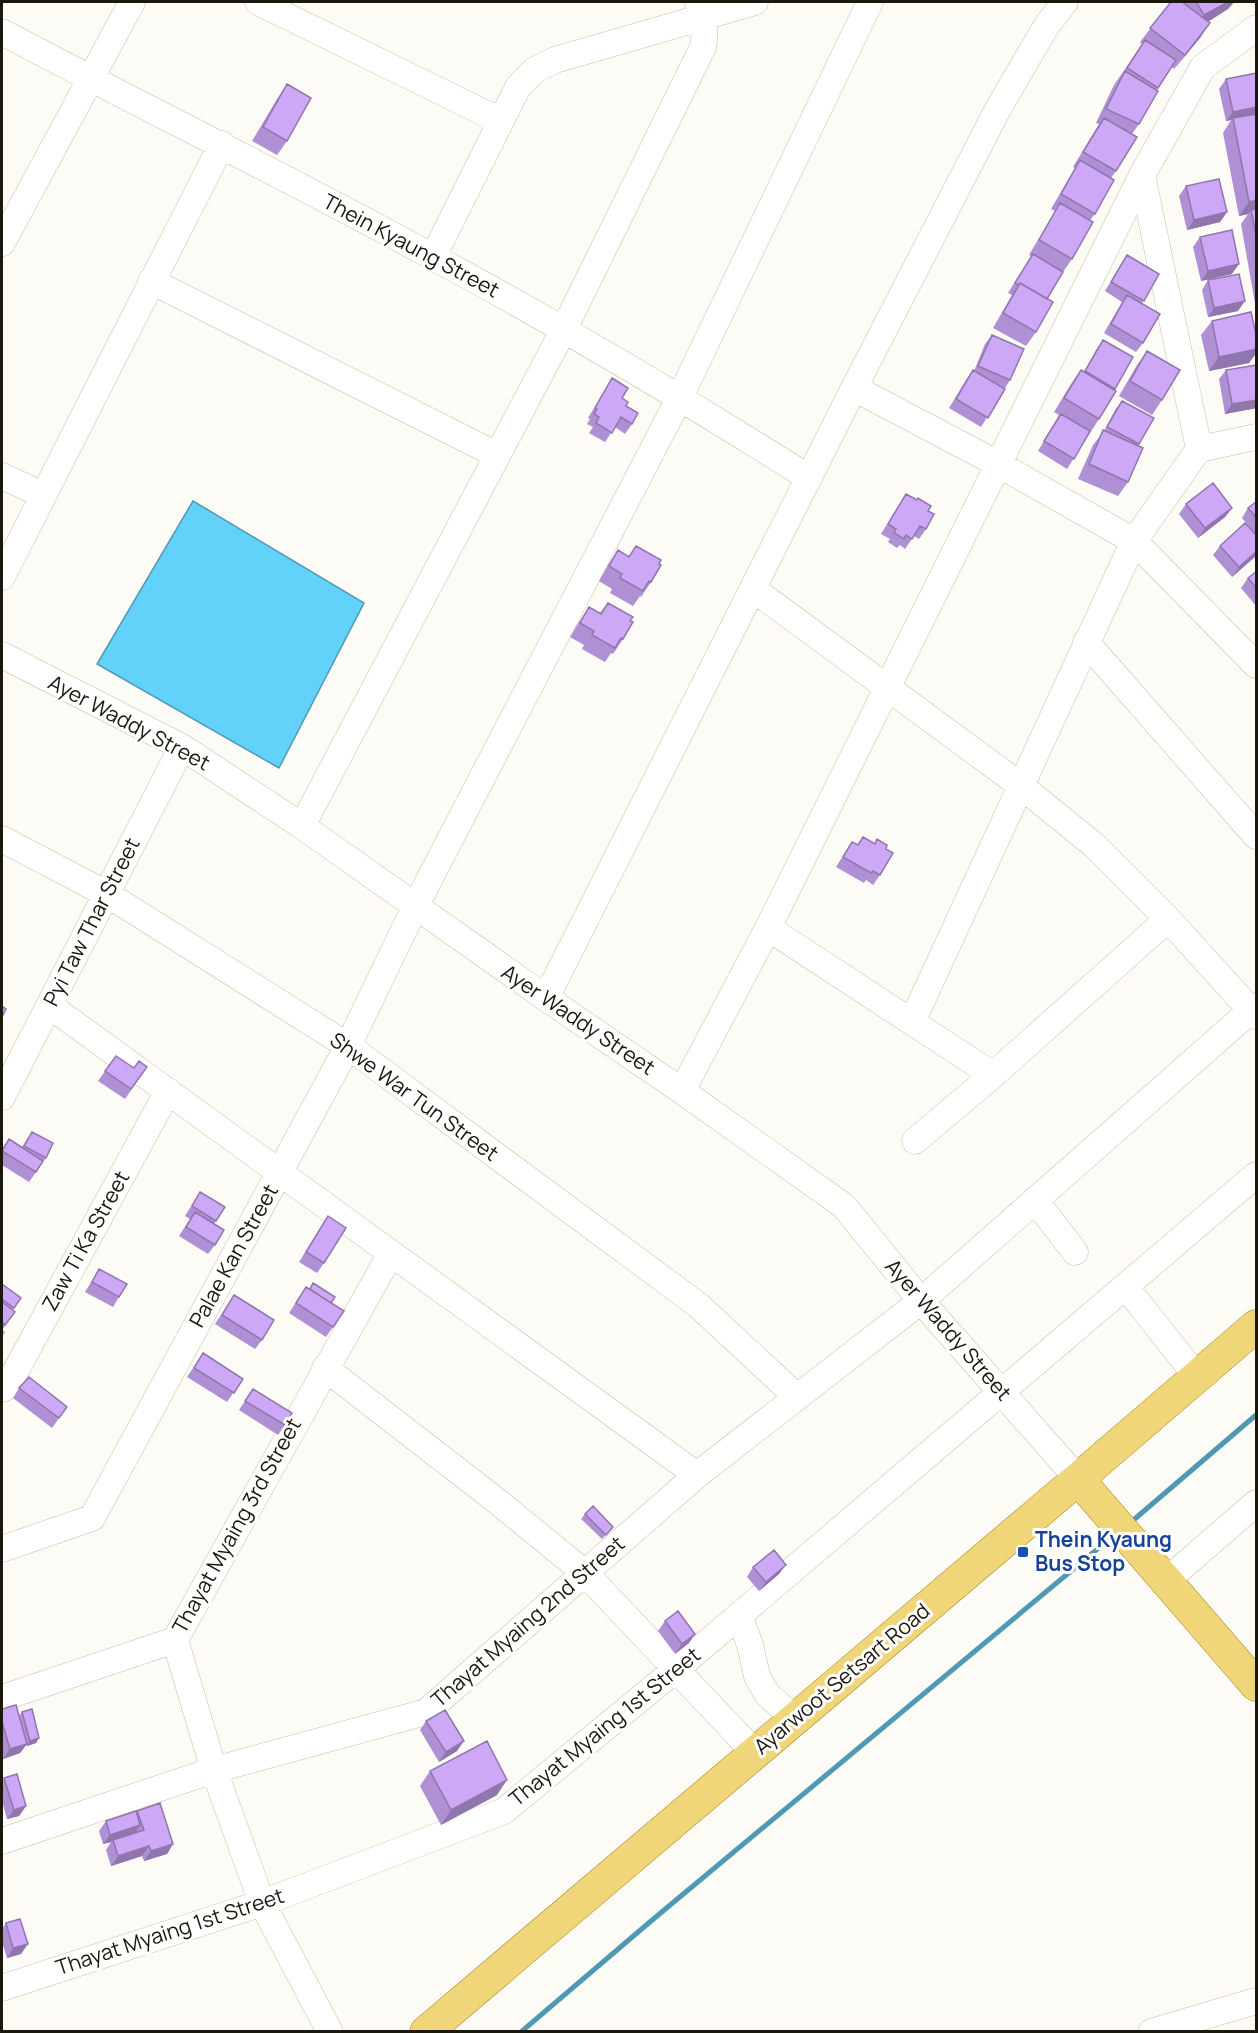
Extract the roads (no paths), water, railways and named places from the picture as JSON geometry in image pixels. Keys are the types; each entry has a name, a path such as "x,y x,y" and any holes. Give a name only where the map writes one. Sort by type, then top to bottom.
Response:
{"main road":[{"name":"Ayarwoot Setsart Road","path":"426,2031 1257,1326"},
{"path":"1078,1479 1257,1685"}],"street":[{"path":"2,243 132,2"},
{"path":"258,2 289,9 501,121"},
{"path":"433,256 518,87 535,70 555,60 701,10 755,2"},
{"name":"Palae Kan Street","path":"2,1549 92,1518 348,1047 416,908 680,397 870,2"},
{"path":"546,998 854,388 999,107 1047,25 1065,2"},
{"path":"302,826 564,329 702,47 705,32 701,10"},
{"path":"682,1091 768,928 1142,175 1203,67 1257,28"},
{"name":"Thein Kyaung Street","path":"2,32 90,79 222,144 433,256 680,397 809,478"},
{"path":"2,578 222,144"},
{"path":"1142,175 1199,448"},
{"path":"151,281 497,454"},
{"path":"854,388 998,464 1134,541 1257,665"},
{"path":"912,1022 1134,541 1199,448 1257,437"},
{"path":"2,476 43,495"},
{"path":"753,589 1020,785 1095,846 1255,1011"},
{"path":"1086,642 1257,836"},
{"name":"Ayer Waddy Street","path":"2,656 182,747 302,826 844,1206 921,1301 1078,1479"},
{"name":"Pyi Taw Thar Street","path":"2,1097 182,747"},
{"name":"Shwe War Tun Street","path":"2,839 107,894 348,1047 698,1305 797,1397"},
{"path":"915,1141 993,1076 1168,919"},
{"path":"768,928 993,1076"},
{"path":"50,1006 696,1475"},
{"name":"Thayat Myaing 2nd Street","path":"2,1841 214,1770 426,1712 696,1475 921,1301 1255,1011"},
{"name":"Zaw Ti Ka Street","path":"2,1389 7,1387 168,1091"},
{"name":"Thayat Myaing 1st Street","path":"2,1988 262,1903 504,1810 675,1670 1257,1175"},
{"path":"1035,1200 1075,1252"},
{"name":"Thayat Myaing 3rd Street","path":"2,1698 175,1640 391,1253"},
{"path":"1126,1287 1197,1377"},
{"path":"325,1368 497,1501 585,1573 754,1753"},
{"path":"1166,1581 1257,1503"},
{"path":"740,1615 757,1676 767,1694 795,1719"},
{"path":"175,1640 214,1770 262,1903 330,2031"},
{"path":"1151,2031 1257,2001"}],"water":[{"path":"193,501 364,603 279,768 97,664"}],"waterway":[{"path":"1130,1523 1256,1415"},
{"path":"521,2032 1113,1536"}],"place":[{"name":"Thein Kyaung Bus Stop","path":"1023,1552"}]}
